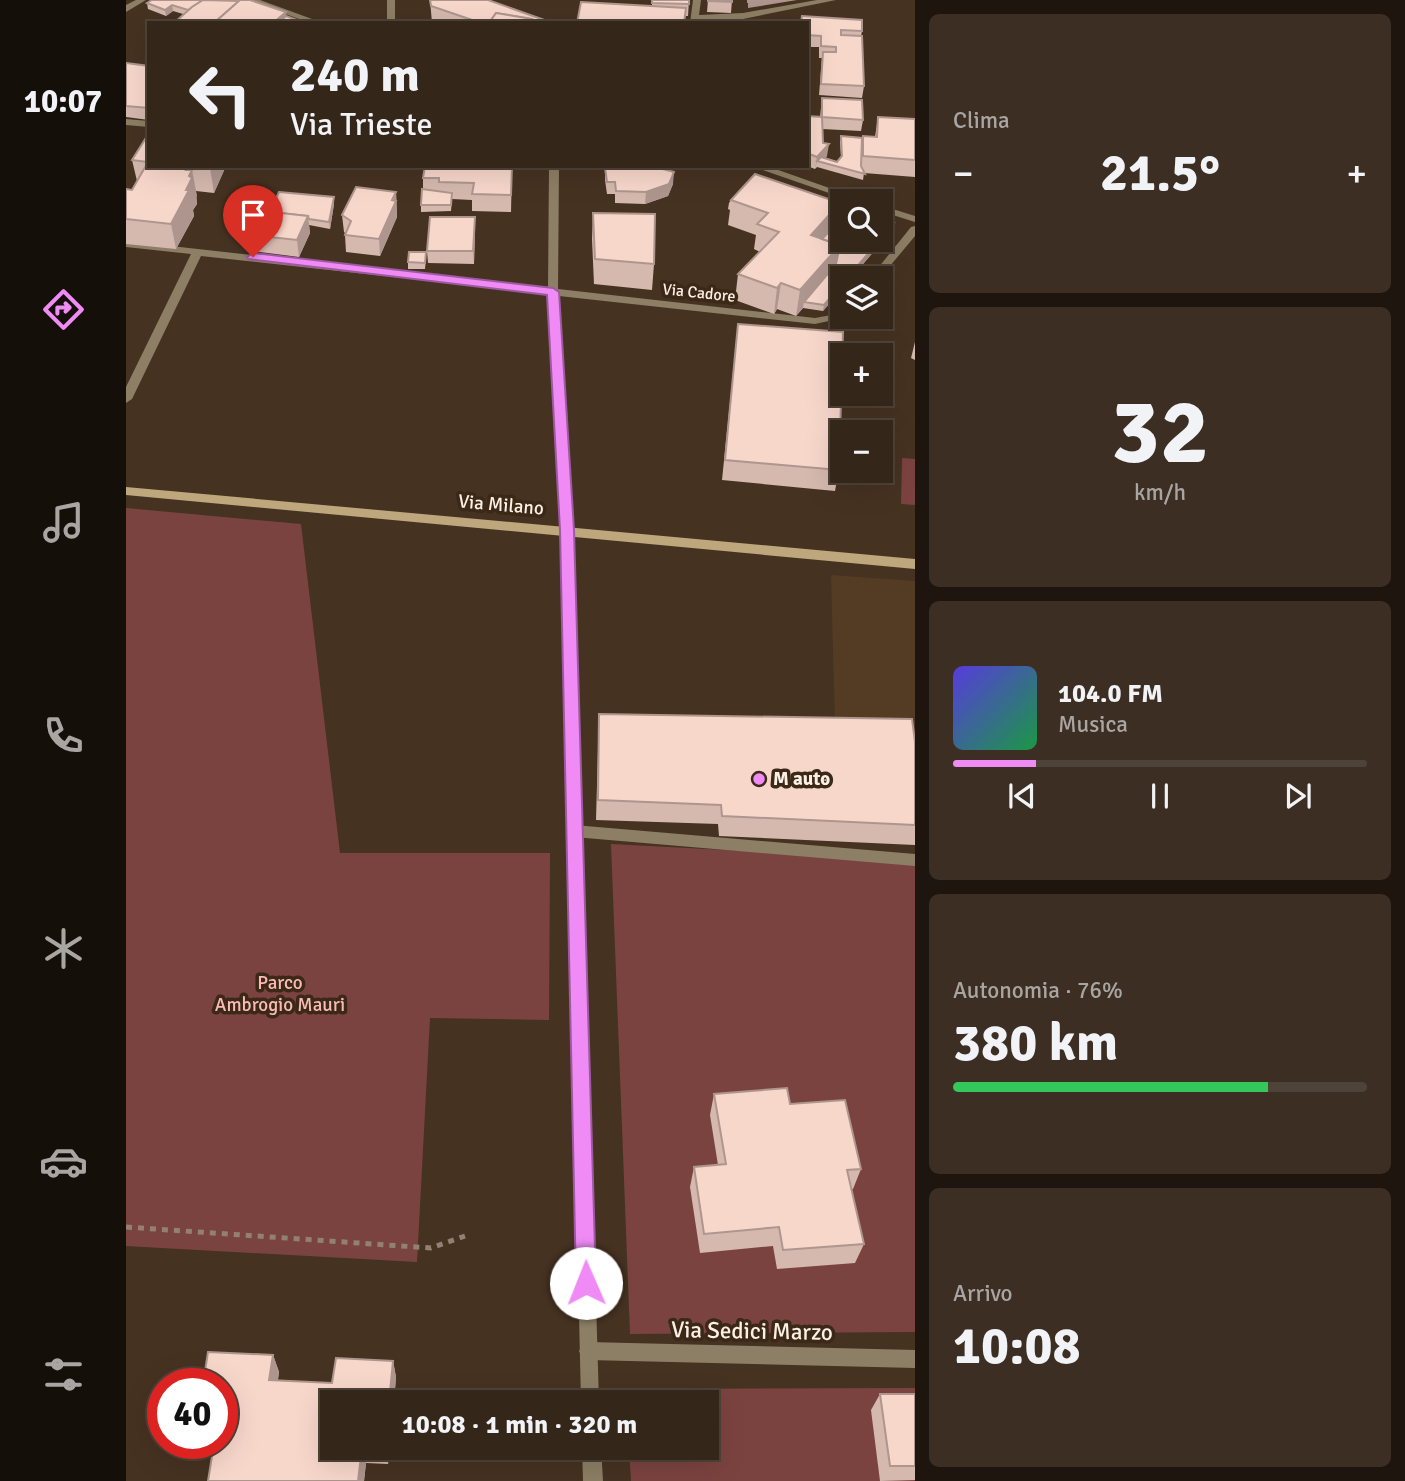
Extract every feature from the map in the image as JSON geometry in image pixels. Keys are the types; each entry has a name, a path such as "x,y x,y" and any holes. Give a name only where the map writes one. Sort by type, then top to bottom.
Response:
{"main road":[{"name":"Via Milano","path":"126,491 915,564"}],"street":[{"path":"126,9 142,0"},
{"path":"251,0 313,21"},
{"path":"391,0 391,21"},
{"path":"697,0 694,20 743,16 832,0"},
{"path":"126,121 147,124"},
{"path":"554,168 553,292 567,530 590,1390"},
{"path":"762,168 830,191"},
{"path":"893,212 915,219"},
{"path":"885,266 915,229"},
{"name":"Via Cadore","path":"126,244 815,321 830,318"},
{"path":"126,399 198,251"},
{"path":"574,831 915,860"},
{"name":"Via Sedici Marzo","path":"588,1352 915,1359"},
{"path":"592,1460 593,1481"}],"path":[{"path":"126,1227 431,1248 466,1236"}],"shaded area":[{"path":"831,575 915,581 915,825 835,726"}],"green space":[{"path":"902,458 915,459 915,505 901,504"},
{"name":"Parco Ambrogio Mauri","path":"126,508 301,524 340,853 550,853 549,1020 430,1018 417,1262 126,1246"},
{"path":"611,844 915,860 915,1332 630,1334"},
{"path":"915,1388 915,1481 631,1481 630,1460 719,1460 719,1390 626,1389"}],"building":[{"path":"152,0 203,0 188,10 172,5 165,10 147,3"},
{"path":"203,0 239,1 216,21 176,21"},
{"path":"240,0 250,0 286,12 275,21 216,21"},
{"path":"430,0 488,0 547,21 532,21 496,13 490,21 475,21 431,6"},
{"path":"652,0 689,0 689,4 652,3"},
{"path":"732,0 732,2 708,1"},
{"path":"581,2 686,8 684,21 577,21"},
{"path":"496,13 532,19 530,21 490,21"},
{"path":"286,16 300,21 281,21"},
{"path":"802,16 862,20 862,31 841,30 841,35 862,36 864,86 821,84 823,52 836,52 836,47 821,46 821,36 809,35 809,21 801,21"},
{"path":"126,63 147,66 147,108 126,106"},
{"path":"822,98 862,100 863,120 822,117"},
{"path":"809,116 822,117 823,143 829,144 817,157 809,154"},
{"path":"878,117 915,119 915,160 863,156 863,136 877,137"},
{"path":"147,136 147,162 132,160"},
{"path":"841,136 862,138 861,166 865,174 817,161 821,157 837,162 842,156"},
{"path":"147,164 147,168 192,170 189,176 192,178 186,190 189,190 171,224 126,219 126,189 132,190"},
{"path":"425,168 512,168 511,195 472,194 474,183 439,182 439,178 423,178"},
{"path":"605,168 663,168 674,172 669,184 646,192 616,191 615,182 607,182"},
{"path":"755,174 830,200 830,214 811,235 830,242 830,252 834,252 800,290 781,283 777,288 738,274 779,232 757,224 768,213 731,200"},
{"path":"356,187 396,192 392,200 396,201 379,239 345,235 351,221 342,215"},
{"path":"422,189 452,193 451,205 421,205"},
{"path":"279,192 334,197 329,222 309,219 308,216 269,212"},
{"path":"263,211 308,216 297,240 251,235"},
{"path":"593,213 655,214 654,264 595,259"},
{"path":"430,217 475,217 473,251 427,251"},
{"path":"830,230 830,242 822,239"},
{"path":"409,252 426,252 425,263 408,262"},
{"path":"839,252 870,252 857,266 834,266"},
{"path":"830,271 830,298 824,305 804,302"},
{"path":"738,324 843,332 843,343 830,343 830,406 841,406 840,420 830,420 830,469 725,460"},
{"path":"599,714 912,719 915,742 915,825 722,816 721,805 598,800"},
{"path":"787,1088 790,1104 845,1100 861,1169 847,1170 864,1244 783,1250 779,1227 704,1234 694,1167 726,1164 714,1094"},
{"path":"208,1352 273,1355 269,1380 332,1383 336,1358 393,1361 390,1390 320,1390 320,1460 361,1460 358,1481 208,1481 212,1459 238,1459 238,1368 206,1368"},
{"path":"880,1394 915,1394 915,1466 890,1466"}],"place":[{"name":"M auto","path":"759,779"}],"route":[{"path":"253,257 553,292 567,530 586,1283"}]}
